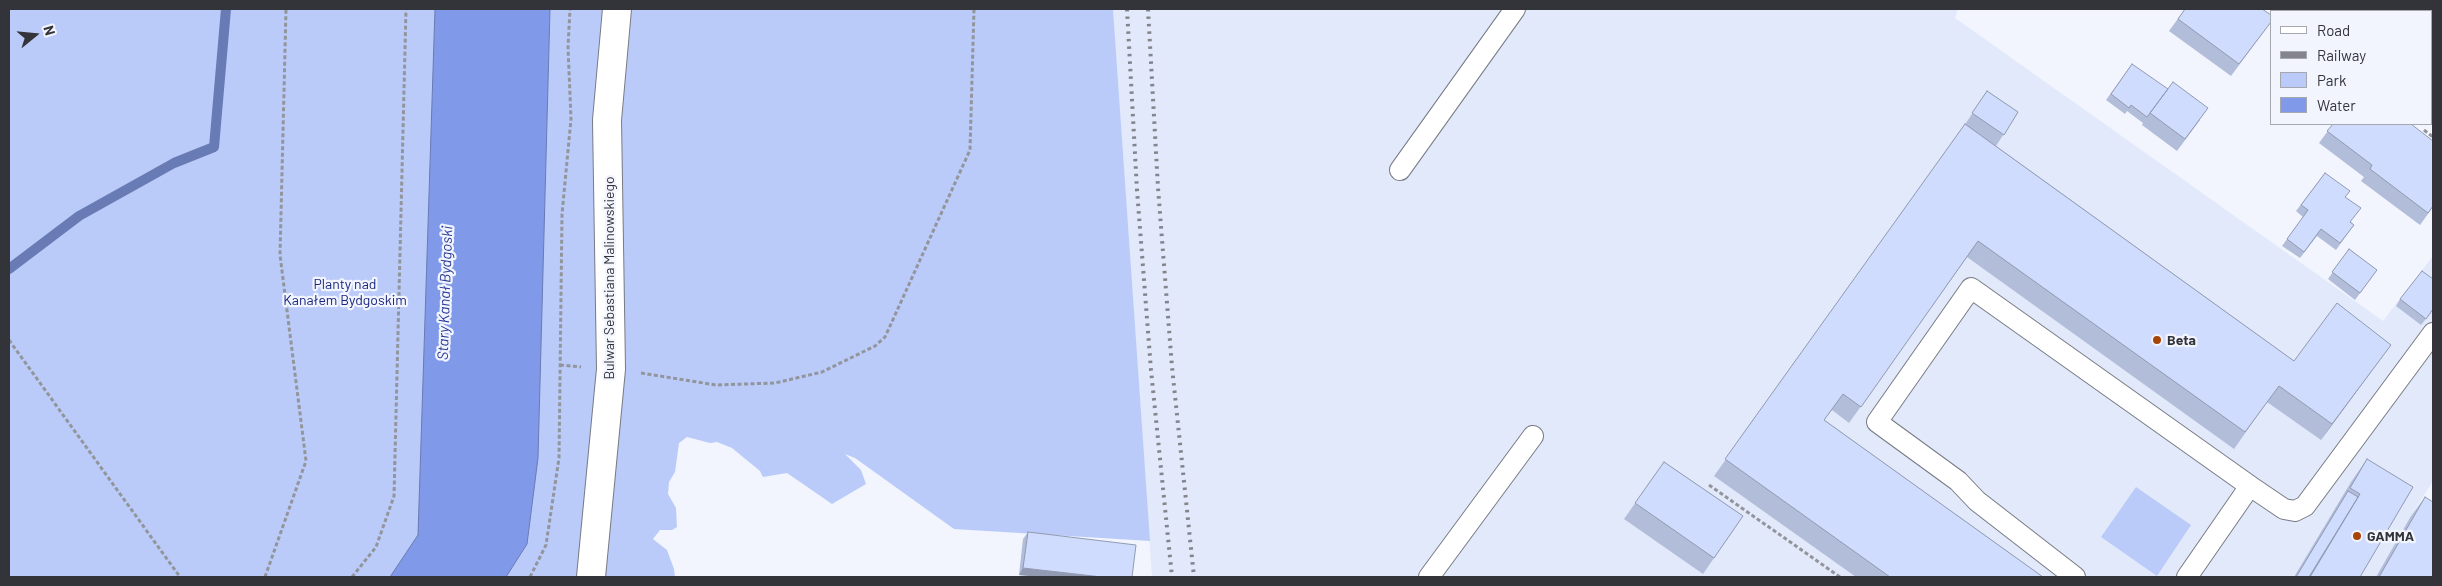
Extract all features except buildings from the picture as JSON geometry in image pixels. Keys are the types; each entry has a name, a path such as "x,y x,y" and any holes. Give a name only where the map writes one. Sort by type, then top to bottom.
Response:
{"street":[{"name":"Bulwar Sebastiana Malinowskiego","path":"590,577 611,369 607,120 617,9"}],"lane":[{"path":"1400,170 1516,9"},
{"path":"2075,577 1977,501 1958,481 1877,422 1971,288 2250,486 2284,509 2295,511 2305,506 2433,333"},
{"path":"1429,577 1534,436"},
{"path":"2188,577 2250,486"}],"path":[{"path":"265,577 306,460 280,255 286,9"},
{"path":"352,577 376,547 394,496 406,9"},
{"path":"530,577 546,545 558,458 562,214 571,119 568,47 570,9"},
{"path":"560,365 611,369 716,385 774,382 822,372 875,346 885,337 970,150 974,9"},
{"path":"9,340 180,577"},
{"path":"1709,485 1840,577"}],"shaded area":[{"path":"1113,9 1958,9 1955,18 2383,321 2433,256 2433,481 2411,516 2433,577 1152,577"}],"green space":[{"name":"Planty nad Kanałem Bydgoskim","path":"9,9 1113,9 1150,541 954,529 855,458 845,454 861,470 866,484 832,504 787,473 763,477 760,471 732,448 717,442 710,443 687,437 679,443 675,472 669,482 668,494 676,508 677,527 672,530 660,530 653,539 667,550 675,577 9,577"},
{"path":"2136,487 2191,525 2157,576 2101,537"}],"water":[{"name":"Stary Kanał Bydgoski","path":"435,9 550,9 538,458 527,544 506,577 390,577 418,535"}],"waterway":[{"path":"9,269 79,216 174,163 214,147 226,9"}],"railway":[{"path":"1127,9 1137,190 1151,370 1172,577"},
{"path":"1148,9 1158,188 1172,367 1194,577"}],"place":[{"name":"Beta","path":"2157,340"},
{"name":"GAMMA","path":"2357,536"}]}
